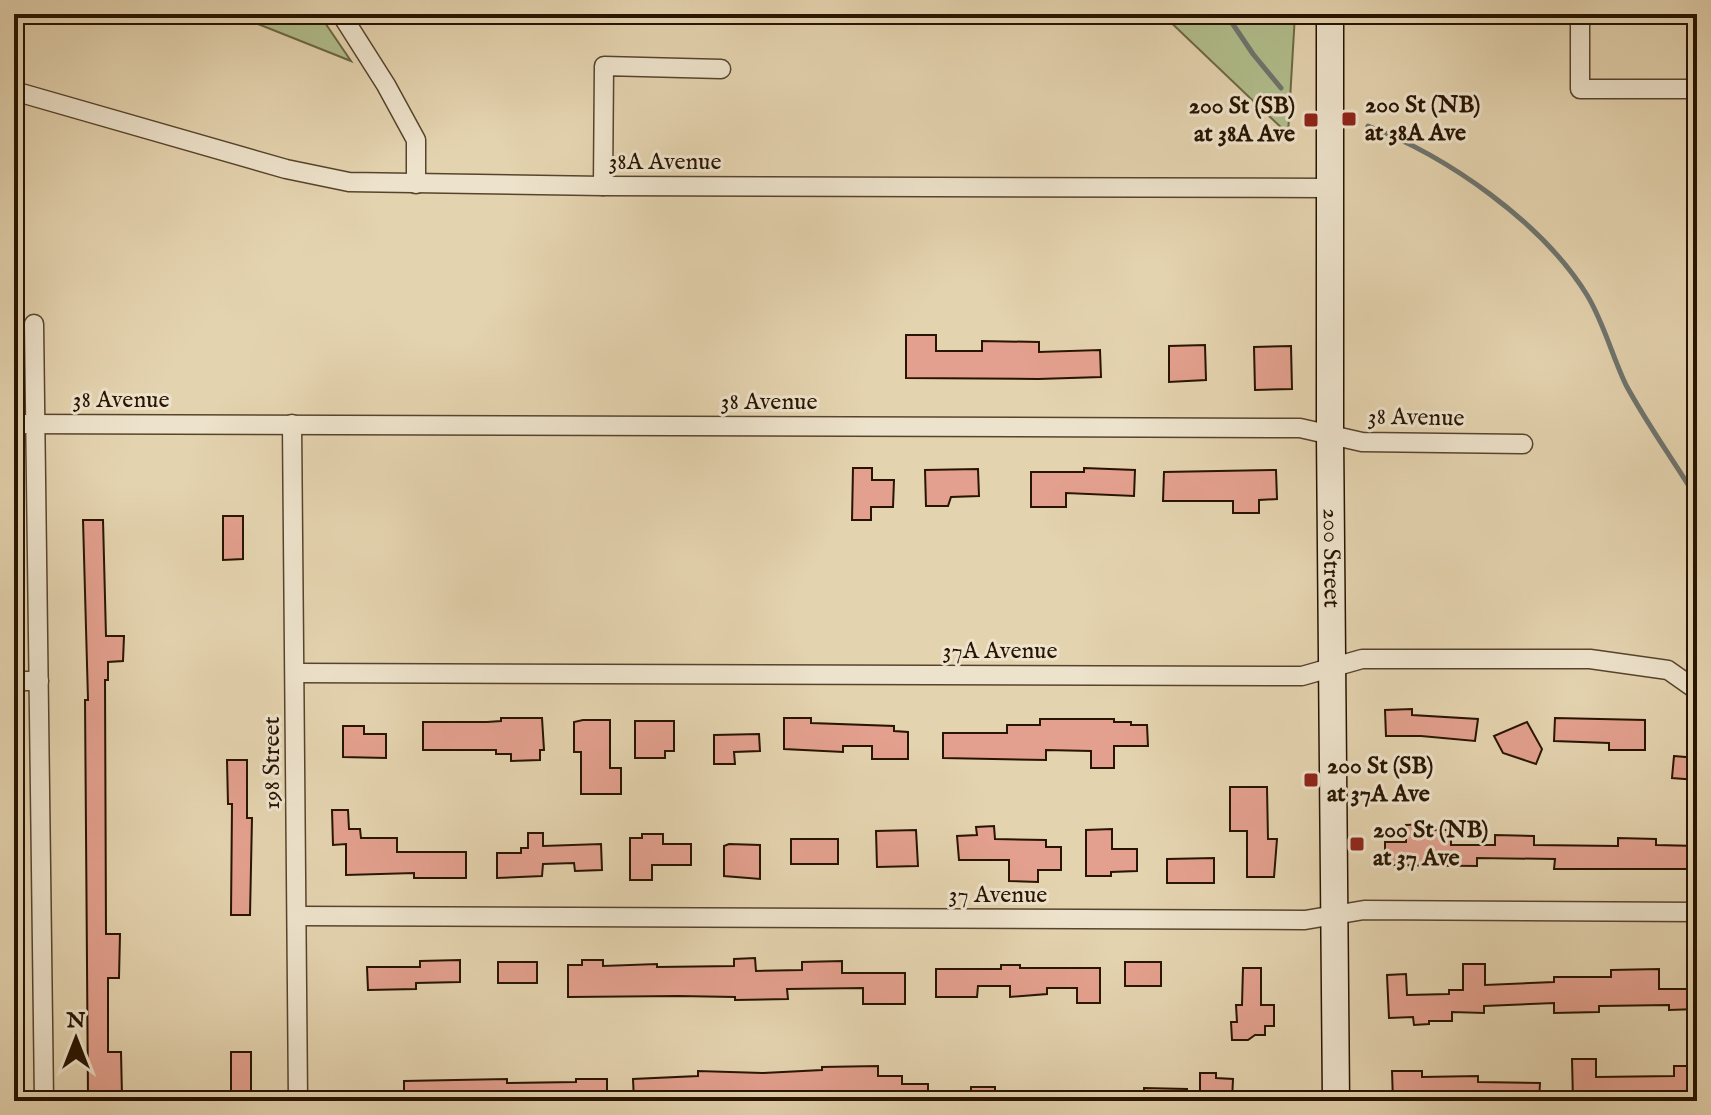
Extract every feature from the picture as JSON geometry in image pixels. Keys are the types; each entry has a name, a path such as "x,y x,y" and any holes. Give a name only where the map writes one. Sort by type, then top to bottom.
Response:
{"main road":[{"name":"200 Street","path":"1330,14 1331,668 1336,1101"}],"street":[{"path":"341,14 416,140 416,184"},
{"path":"1580,14 1580,89 1697,89"},
{"path":"603,186 604,66 721,69"},
{"name":"38A Avenue","path":"14,91 286,169 349,182 603,186 1329,188"},
{"path":"34,324 44,1101"},
{"name":"38 Avenue","path":"14,424 1300,428 1362,442 1523,444"},
{"name":"198 Street","path":"292,424 298,1101"},
{"name":"37A Avenue","path":"296,673 1302,676 1362,659 1590,659 1668,670 1695,689"},
{"path":"14,681 39,681"},
{"name":"37 Avenue","path":"297,916 1305,920 1364,910 1697,912"}],"green space":[{"path":"211,14 319,14 351,61 258,24"},
{"path":"1162,14 1295,14 1288,134"}],"building":[{"path":"906,335 936,335 936,351 982,351 982,341 1039,342 1039,352 1100,350 1101,377 906,378"},
{"path":"1205,345 1206,380 1169,382 1169,346"},
{"path":"1291,346 1292,389 1255,390 1254,347"},
{"path":"853,468 872,468 872,480 894,480 893,507 871,507 871,520 852,520"},
{"path":"1084,468 1135,470 1134,496 1066,493 1066,507 1031,507 1031,472 1084,472"},
{"path":"978,469 979,496 951,497 948,506 926,506 925,470"},
{"path":"1276,470 1277,499 1259,500 1259,513 1233,513 1233,501 1163,501 1164,472"},
{"path":"223,516 243,516 243,559 223,560"},
{"path":"83,520 103,520 106,636 124,636 123,661 108,662 108,680 105,680 106,934 120,934 119,978 108,978 108,1052 121,1052 122,1096 88,1096 85,700 88,700"},
{"path":"1412,709 1412,715 1478,719 1475,741 1386,736 1385,710"},
{"path":"501,718 542,718 544,750 540,750 540,760 511,761 511,754 496,754 496,750 423,750 423,722 487,722 501,721"},
{"path":"784,718 811,718 811,723 894,726 894,731 908,732 908,759 872,759 872,746 843,746 843,752 784,749"},
{"path":"1555,718 1645,720 1645,750 1609,750 1609,743 1554,741"},
{"path":"1040,719 1114,719 1114,722 1147,725 1148,746 1114,746 1114,768 1091,768 1091,751 1046,750 1046,760 943,758 943,733 1007,733 1007,725 1040,725"},
{"path":"610,720 610,768 621,768 621,794 581,794 581,752 574,752 574,722"},
{"path":"635,721 674,721 674,751 665,751 665,758 635,758"},
{"path":"1527,722 1542,749 1536,764 1503,753 1494,736"},
{"path":"343,726 364,726 364,734 386,734 386,758 343,757"},
{"path":"759,734 760,751 734,752 735,764 714,764 714,735"},
{"path":"1674,756 1697,758 1697,780 1672,778"},
{"path":"227,760 247,760 247,818 252,818 250,915 231,915 232,804 228,804"},
{"path":"1230,787 1267,787 1268,839 1277,839 1274,877 1247,877 1247,831 1230,831"},
{"path":"332,810 348,810 349,829 360,829 361,838 397,838 397,852 466,852 466,878 414,878 414,873 346,875 346,844 333,845"},
{"path":"1426,824 1426,830 1451,830 1451,845 1495,845 1495,835 1534,836 1534,845 1618,846 1618,838 1656,839 1656,845 1697,846 1697,869 1554,869 1555,859 1477,858 1477,866 1385,865 1385,842 1406,842 1406,825"},
{"path":"994,826 995,839 1046,840 1046,847 1061,847 1061,870 1038,870 1038,882 1009,881 1009,860 959,860 957,836 977,835 976,827"},
{"path":"1112,829 1112,849 1137,849 1137,871 1111,872 1111,876 1086,876 1086,830"},
{"path":"916,830 918,866 877,867 876,831"},
{"path":"528,833 543,833 543,846 601,844 602,870 575,871 574,863 543,864 542,876 497,878 497,853 521,853 521,848 528,848"},
{"path":"642,834 663,834 663,844 691,844 691,865 652,865 652,880 630,880 630,838 642,838"},
{"path":"791,839 838,839 838,864 791,864"},
{"path":"760,845 760,879 724,876 724,846"},
{"path":"1214,858 1214,883 1167,883 1167,859"},
{"path":"755,958 756,971 802,970 802,962 842,961 842,973 905,973 905,1004 863,1004 863,988 787,989 788,999 568,997 568,965 582,965 582,960 603,960 603,966 657,964 657,967 734,966 734,959"},
{"path":"460,960 460,982 416,983 416,989 368,990 367,967 420,967 420,961"},
{"path":"498,962 537,962 537,983 498,983"},
{"path":"1125,962 1161,962 1161,986 1125,986"},
{"path":"1463,964 1485,964 1485,985 1554,982 1554,977 1611,977 1611,970 1659,969 1659,989 1697,989 1697,1009 1669,1010 1669,1005 1599,1006 1599,1012 1554,1013 1554,1003 1484,1006 1484,1013 1452,1012 1452,1021 1429,1021 1429,1024 1414,1025 1413,1017 1389,1018 1387,975 1406,974 1407,995 1449,994 1449,990 1463,990"},
{"path":"1001,965 1020,965 1020,968 1100,968 1100,1003 1077,1003 1077,988 1047,988 1047,994 1010,997 1010,986 978,986 977,997 936,997 936,969 1001,969"},
{"path":"1243,968 1261,968 1261,1005 1274,1005 1274,1026 1265,1026 1265,1035 1232,1040 1231,1022 1237,1022 1236,1005 1242,1005"},
{"path":"231,1052 251,1052 251,1095 231,1096"},
{"path":"1572,1059 1596,1059 1596,1077 1674,1076 1674,1066 1697,1066 1697,1101 1573,1101"},
{"path":"878,1066 878,1076 902,1076 902,1084 928,1084 928,1101 839,1098 839,1093 783,1092 783,1101 763,1101 763,1096 634,1101 633,1079 698,1076 698,1071 763,1073 822,1070 822,1067"},
{"path":"1392,1071 1422,1071 1422,1077 1478,1076 1478,1082 1540,1083 1539,1101 1493,1101 1493,1098 1393,1101"},
{"path":"1200,1073 1216,1073 1216,1078 1233,1079 1232,1101 1200,1101"},
{"path":"507,1079 507,1083 607,1079 607,1101 404,1101 404,1081"},
{"path":"971,1087 995,1087 995,1101 971,1101"},
{"path":"1144,1088 1187,1089 1187,1101 1144,1101"}],"waterway":[{"path":"1226,14 1281,88"},
{"path":"1368,126 1429,155 1490,194 1519,217 1568,268 1593,306 1626,385 1697,499"}],"place":[{"name":"200 St (NB) at 38A Ave","path":"1349,119"},
{"name":"200 St (SB) at 38A Ave","path":"1311,120"},
{"name":"200 St (SB) at 37A Ave","path":"1311,780"},
{"name":"200 St (NB) at 37 Ave","path":"1357,844"}]}
